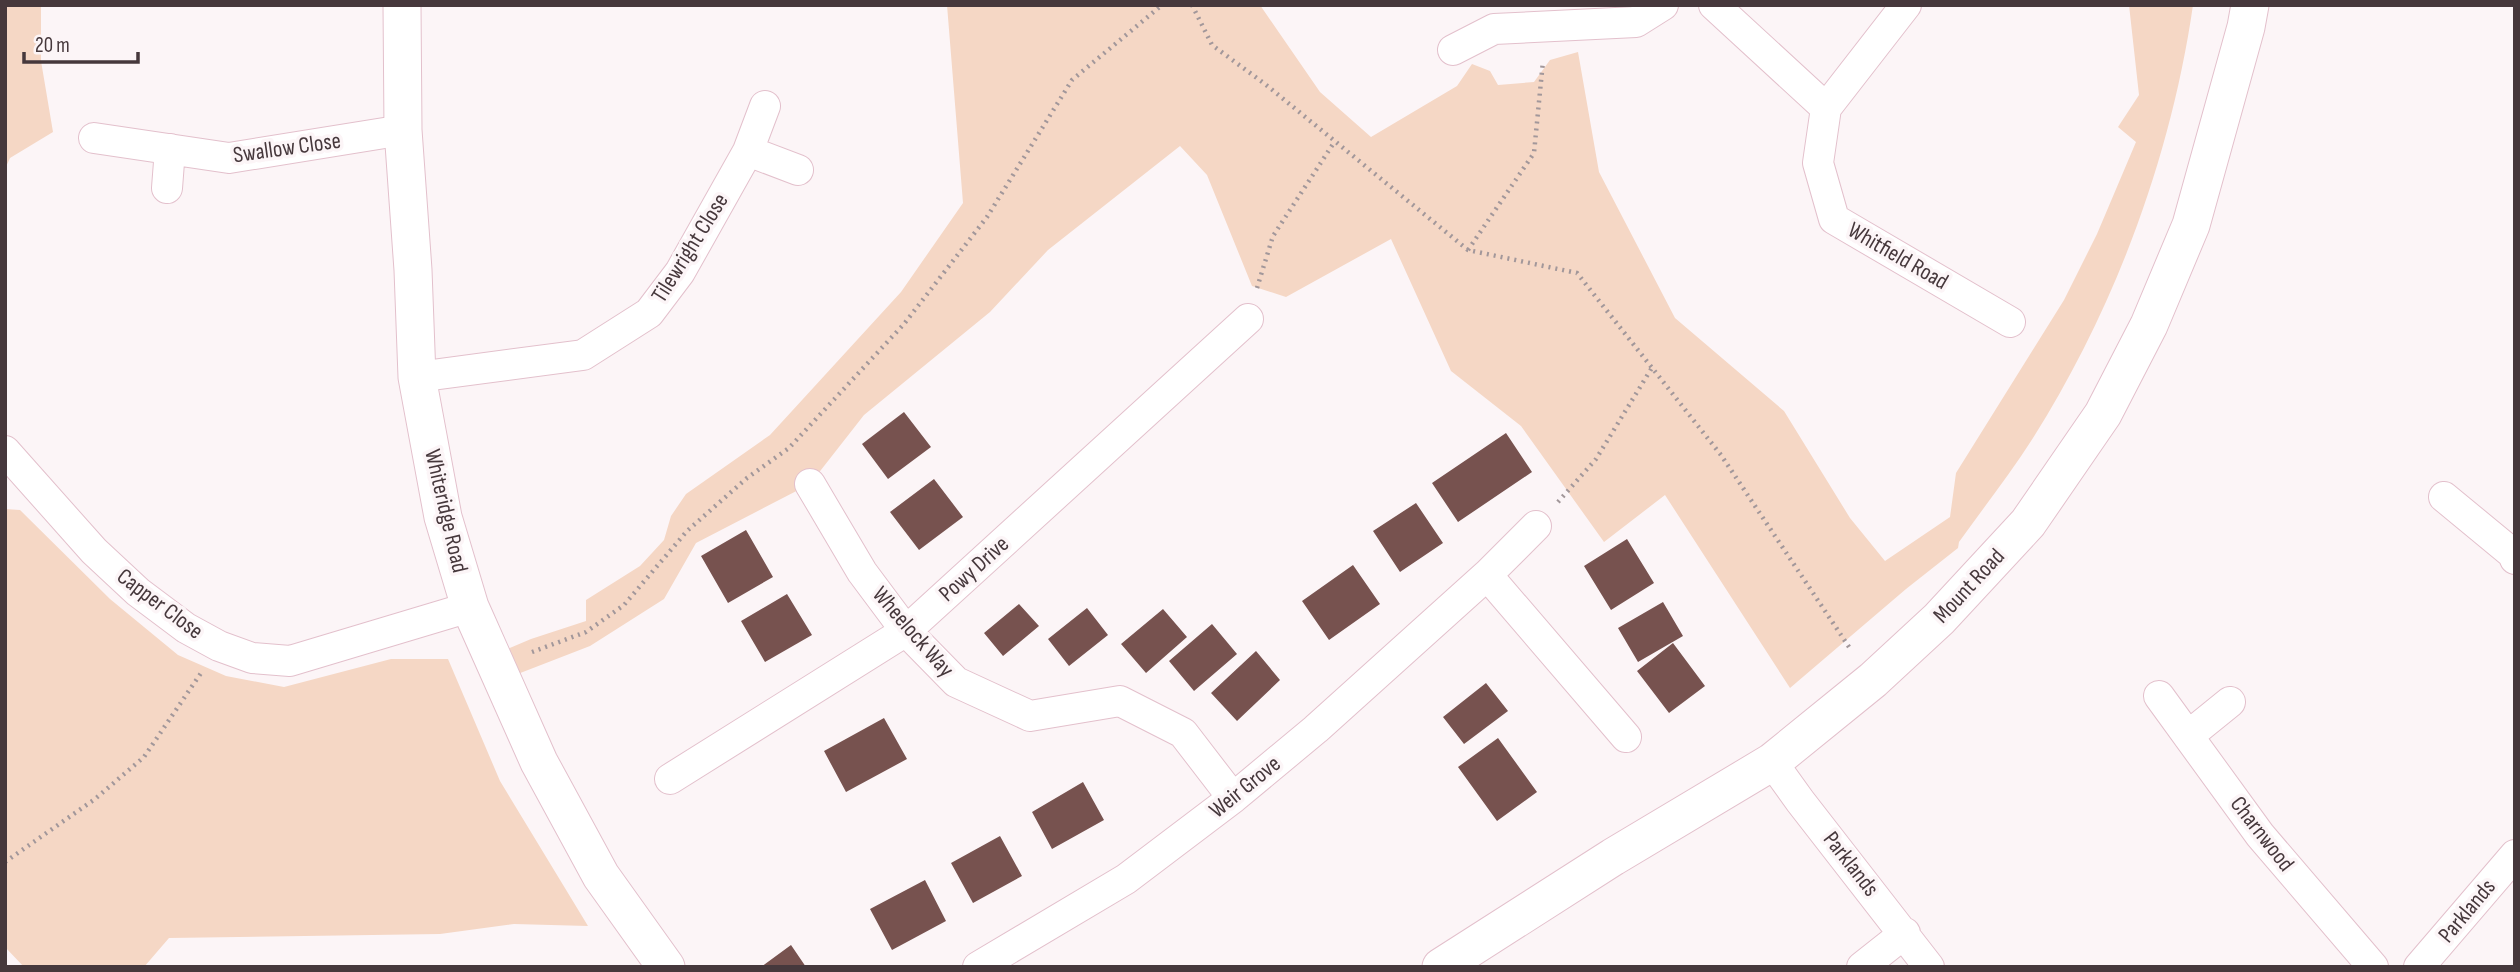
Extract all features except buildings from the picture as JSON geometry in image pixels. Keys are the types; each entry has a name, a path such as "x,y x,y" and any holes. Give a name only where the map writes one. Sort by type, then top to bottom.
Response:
{"street":[{"name":"Whiteridge Road","path":"402,5 403,130 417,377 443,517 470,607 539,762 601,876 666,967"},
{"path":"1453,50 1494,29 1636,22 1664,5"},
{"path":"1714,5 1826,108 1906,5"},
{"name":"Mount Road","path":"1441,967 1614,857 1772,762 1873,680 1939,619 2028,523 2103,414 2149,325 2191,225 2250,5"},
{"name":"Tilewright Close","path":"417,377 583,355 649,313 680,272 748,151 765,106"},
{"name":"Whitfield Road","path":"1826,108 1818,163 1834,219 2010,322"},
{"name":"Swallow Close","path":"94,138 229,158 403,130"},
{"path":"167,188 170,149"},
{"path":"748,151 797,170"},
{"name":"Powy Drive","path":"670,779 906,631 1248,319"},
{"name":"Capper Close","path":"8,459 94,551 138,592 186,628 219,646 252,658 290,661 470,607"},
{"name":"Wheelock Way","path":"810,484 862,572 906,631 956,682 1030,716 1120,701 1183,733 1233,798"},
{"path":"2444,497 2513,554 2515,559"},
{"name":"Weir Grove","path":"978,967 1126,880 1233,798 1316,729 1487,575 1536,526"},
{"path":"1487,575 1626,737"},
{"name":"Charnwood","path":"2159,696 2260,835 2373,967"},
{"path":"2188,736 2230,702"},
{"name":"Parklands","path":"1772,762 1929,967"},
{"name":"Parklands","path":"2419,967 2515,855"},
{"path":"1862,967 1905,933"}],"path":[{"path":"496,666 586,632 624,605 687,531 747,478 789,448 904,324 979,228 1072,80 1162,5"},
{"path":"1192,5 1212,45 1265,84 1468,250 1577,273 1721,455 1849,647 1860,639"},
{"path":"1468,250 1534,153 1546,26"},
{"path":"1248,319 1273,236 1335,141"},
{"path":"1536,526 1596,459 1653,366"},
{"path":"5,862 95,799 144,757 219,646"}],"shaded area":[{"path":"5,5 41,5 41,61 53,132 10,158 5,169"},
{"path":"947,5 1260,5 1320,92 1371,137 1457,86 1472,64 1490,71 1498,85 1534,82 1550,60 1578,52 1599,172 1675,318 1784,411 1850,518 1885,561 1950,517 1956,473 2064,300 2097,234 2136,142 2118,127 2139,95 2129,5 2193,5 2170,119 2136,230 2090,337 2063,388 2033,438 1959,542 1958,548 1790,688 1665,495 1604,542 1521,426 1451,371 1391,239 1286,297 1252,286 1207,175 1180,146 1048,250 990,312 864,415 810,484 696,543 664,599 590,646 502,680 491,656 531,639 586,621 586,600 640,566 664,540 671,516 686,494 770,435 901,292 963,203"},
{"path":"5,509 20,510 110,599 178,655 226,676 284,687 391,659 448,659 500,781 588,926 514,924 440,934 169,938 144,967 24,967 5,947"}]}
